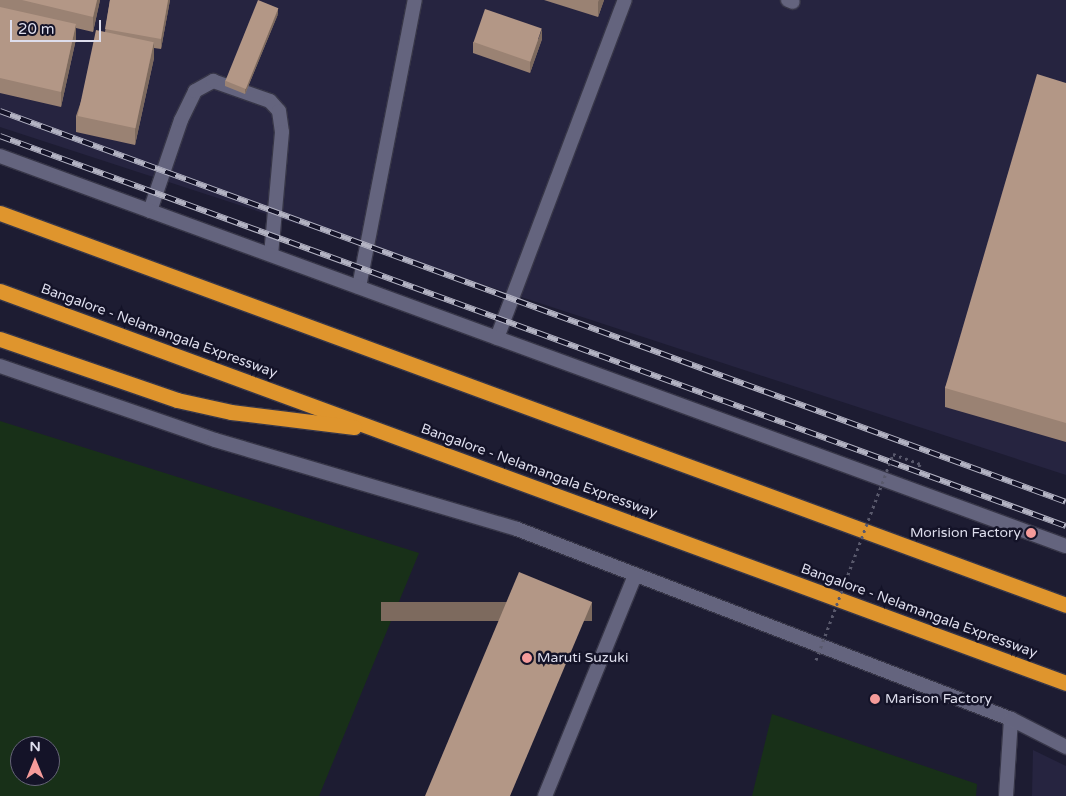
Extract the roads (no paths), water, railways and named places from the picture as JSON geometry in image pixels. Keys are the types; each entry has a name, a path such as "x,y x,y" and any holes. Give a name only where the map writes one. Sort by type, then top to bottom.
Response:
{"highway":[{"path":"0,213 1066,605"},
{"name":"Bangalore - Nelamangala Expressway","path":"0,291 1066,683"},
{"path":"0,339 177,400 232,412 381,430"}],"street":[{"path":"360,287 415,0"},
{"path":"497,338 625,0"},
{"path":"150,211 181,120 195,91 213,81 270,101 279,111 282,132 271,255"},
{"path":"0,156 1066,546"},
{"path":"0,366 215,440 517,529 1011,719 1066,747"},
{"path":"545,796 635,575"},
{"path":"1006,796 1011,719"}],"railway":[{"path":"0,111 1066,502"},
{"path":"0,136 1066,526"}],"place":[{"name":"Morision Factory","path":"1031,533"},
{"name":"Maruti Suzuki","path":"527,658"},
{"name":"Marison Factory","path":"875,699"}]}
